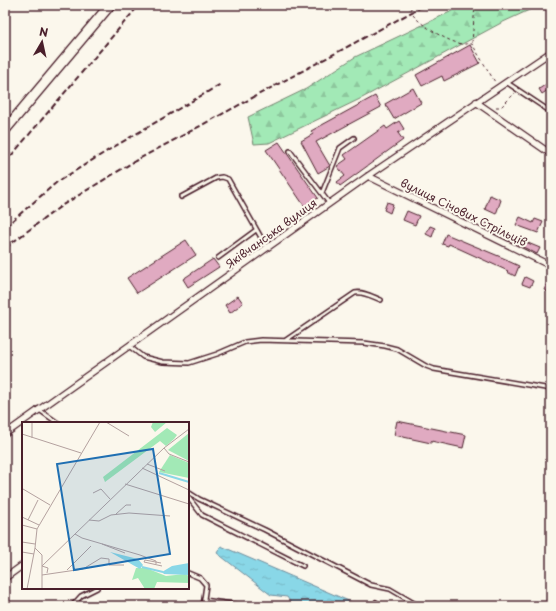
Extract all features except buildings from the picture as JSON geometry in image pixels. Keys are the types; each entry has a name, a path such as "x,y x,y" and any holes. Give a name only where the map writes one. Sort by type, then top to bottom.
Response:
{"main road":[{"path":"5,130 110,5"}],"street":[{"name":"Яківчанська вулиця","path":"5,434 329,203 551,52"},
{"path":"476,102 551,154"},
{"name":"вулиця Січових Стрільців","path":"368,176 551,266"},
{"path":"5,578 22,566"}],"lane":[{"path":"506,82 551,112"},
{"path":"322,193 340,148 354,138"},
{"path":"290,151 329,203"},
{"path":"181,197 216,178 222,177 228,179 267,248"},
{"path":"218,258 256,230"},
{"path":"286,340 355,293 359,292 381,300"},
{"path":"129,346 143,357 163,362 189,363 217,354 245,342 261,340 364,343 397,349 434,369 551,389"},
{"path":"38,409 57,422"},
{"path":"189,493 371,585 390,588 419,606"},
{"path":"189,498 202,516 303,566"},
{"path":"189,574 200,578 206,585 203,606"},
{"path":"72,606 81,596 95,589"},
{"path":"204,600 245,606"},
{"path":"376,602 383,606"}],"path":[{"path":"410,10 413,5"},
{"path":"475,5 472,44 498,87"},
{"path":"413,15 417,20 447,39 462,44 472,44"},
{"path":"485,109 501,107 518,90"}],"green space":[{"path":"460,5 540,5 501,23 362,98 269,143 254,144 248,117 306,89 355,57 450,12"}],"water":[{"path":"221,546 363,606 293,606 287,597 271,595 217,553"}],"railway":[{"path":"5,163 139,5"},
{"path":"5,248 61,206 135,161 425,5"},
{"path":"5,227 57,182 221,84"}]}
